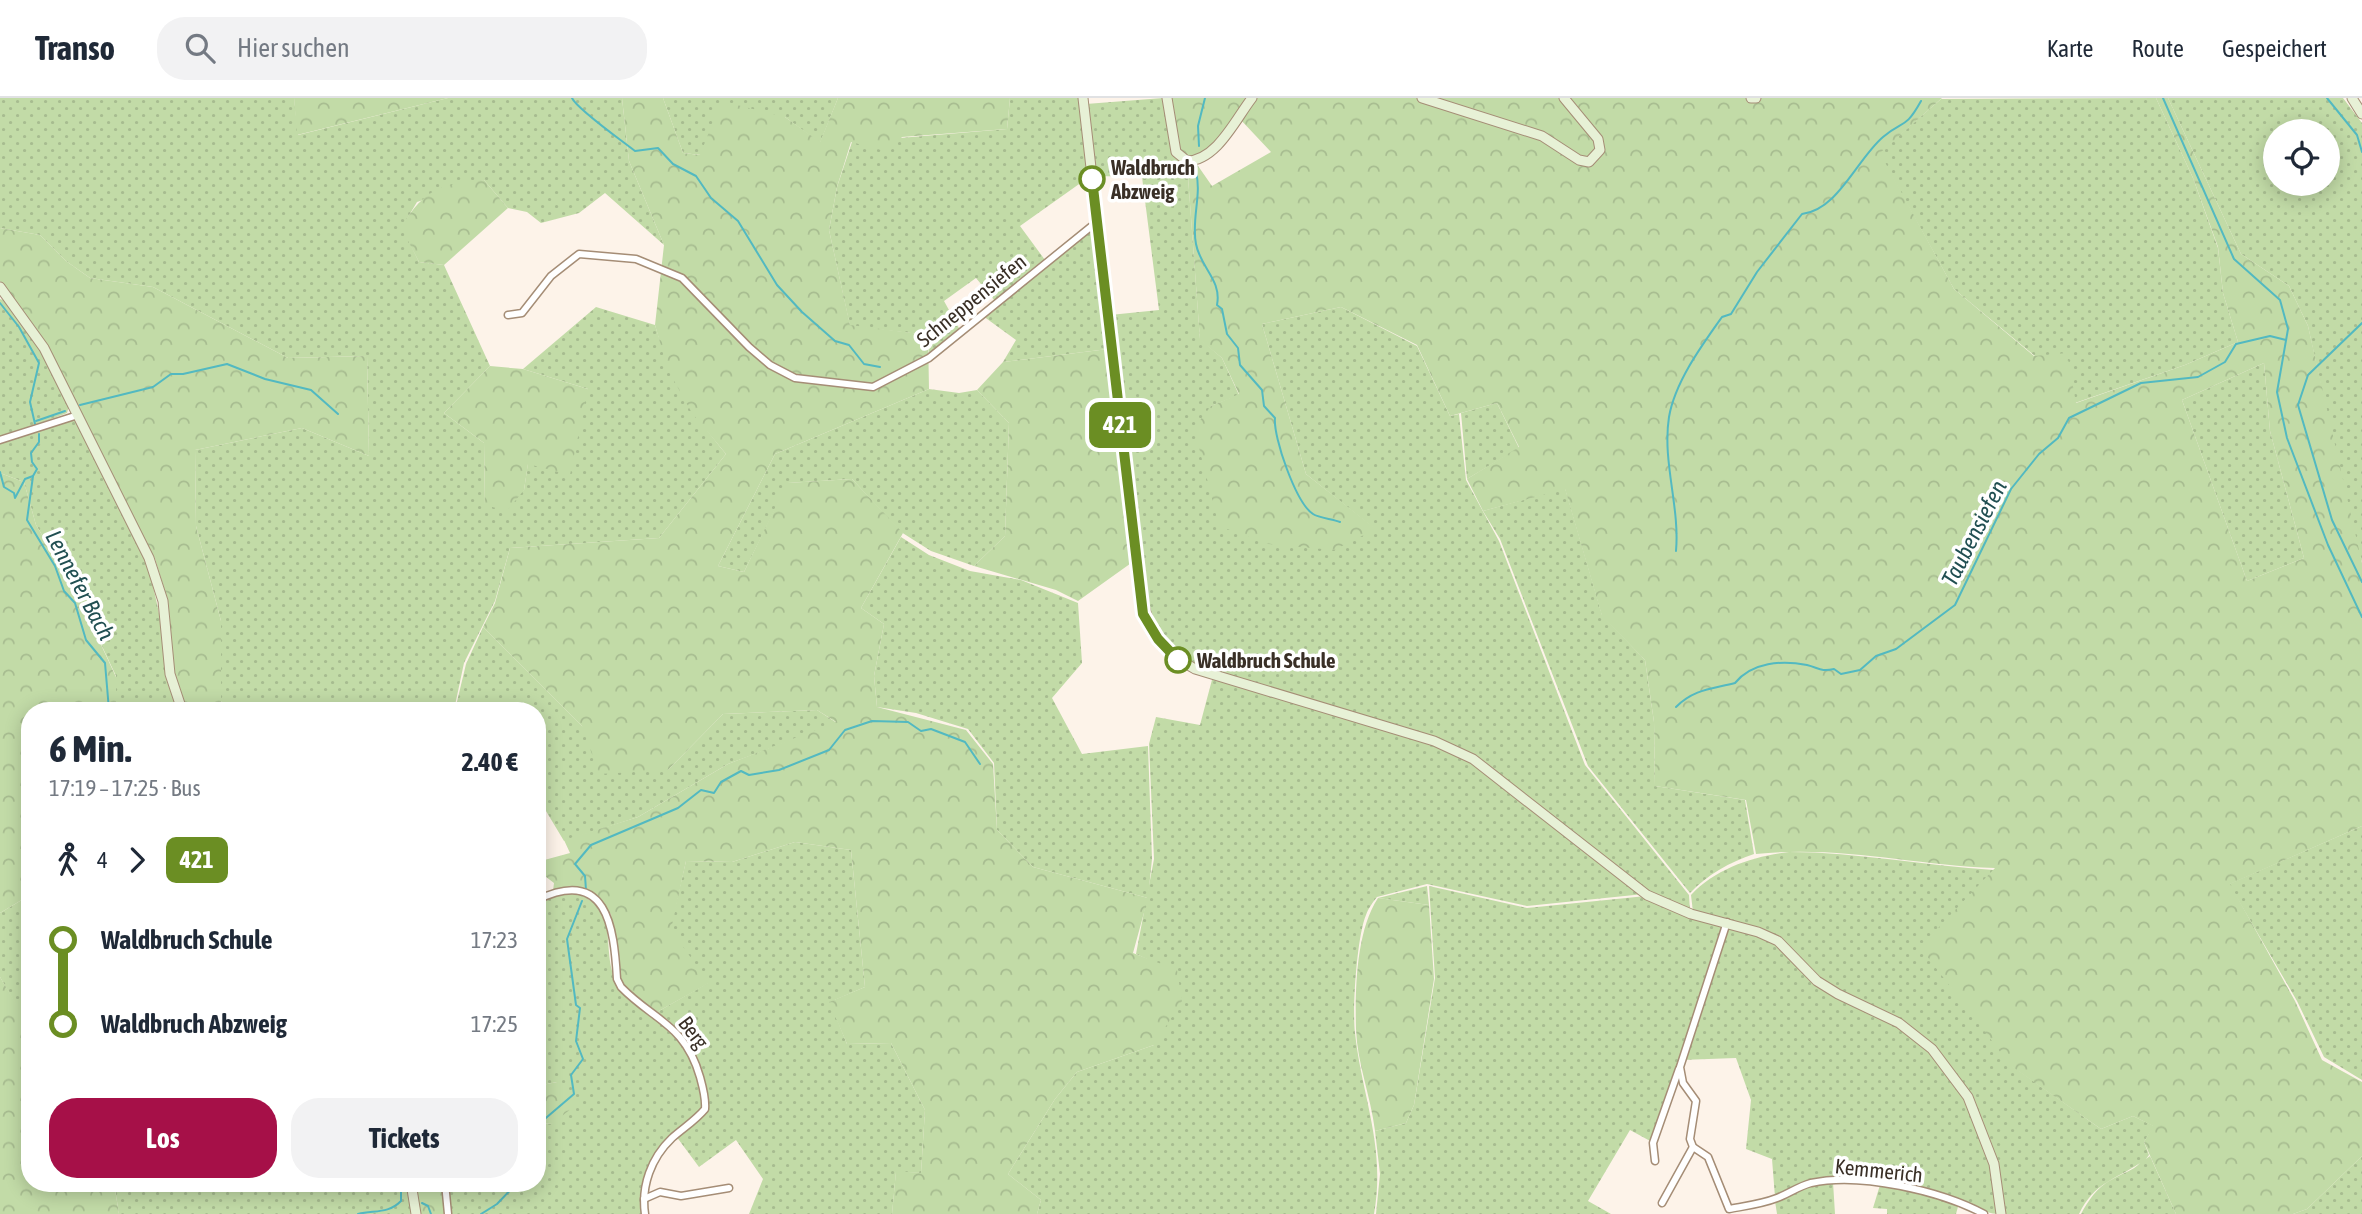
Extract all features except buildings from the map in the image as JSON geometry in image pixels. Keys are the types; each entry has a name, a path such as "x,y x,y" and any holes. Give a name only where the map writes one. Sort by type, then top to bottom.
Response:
{"street":[{"path":"1083,98 1143,614 1166,648 1195,669 1434,741 1473,759 1647,895 1691,914 1727,922 1778,941 1817,981 1899,1023 1932,1049 1957,1079 1981,1128 1994,1164 2001,1214"},
{"path":"1167,98 1176,152 1187,161 1197,161 1210,153 1252,98"},
{"path":"1422,98 1542,136 1580,160 1589,162 1600,150 1598,139 1564,98"},
{"path":"2352,98 2362,114"},
{"name":"Schneppensiefen","path":"508,315 522,313 551,276 579,254 636,258 682,278 770,365 795,378 873,387 929,358 1098,220"},
{"path":"0,287 35,333 149,558 163,601 170,674 179,702"},
{"path":"0,440 78,415"},
{"name":"Berg","path":"546,897 567,889 586,894 600,902 609,916 617,979 621,987 665,1022 688,1046 694,1058 704,1093 705,1109 670,1140 650,1170 645,1183 645,1214"},
{"path":"1655,1161 1653,1143 1727,922"},
{"path":"1662,1203 1693,1147 1690,1139 1696,1101 1683,1083 1680,1067"},
{"name":"Kemmerich","path":"1693,1147 1708,1157 1728,1211 1774,1199 1810,1183 1832,1181 1922,1190 1960,1201 1984,1214"},
{"path":"644,1199 660,1192 681,1196 729,1188"},
{"path":"412,1192 416,1214"},
{"path":"446,1192 448,1214"}],"green space":[{"path":"0,98 294,98 298,135 448,98 622,98 629,161 664,245 605,193 579,213 541,223 527,212 508,208 484,180 417,202 402,227 419,262 444,265 490,366 444,413 484,443 485,505 524,490 528,463 588,389 523,369 596,307 655,325 683,394 726,454 659,538 510,548 495,601 464,663 456,702 222,702 221,621 196,526 195,450 302,428 369,456 367,356 288,358 153,287 90,278 66,261 40,235 0,228"},
{"path":"294,98 448,98 297,135"},
{"path":"622,98 663,98 683,153 700,155 721,101 785,117 820,142 838,98 1010,98 1007,129 902,137 889,152 851,142 837,187 829,230 850,325 928,335 929,389 775,454 718,566 744,572 787,483 852,479 903,533 861,608 884,624 874,676 877,707 966,730 993,764 997,830 1033,867 1148,898 1133,953 1177,970 1182,1001 1154,1045 1077,1072 1055,1099 1008,1174 1041,1200 1037,1214 892,1214 896,1171 921,1173 925,1110 891,1043 847,1044 829,1002 865,987 851,850 795,842 732,862 686,861 671,930 709,983 657,1012 628,991 618,978 611,914 575,889 553,891 554,883 546,877 546,860 570,853 564,840 638,817 728,764 836,722 817,710 723,714 668,770 599,774 582,726 483,627 495,603 510,548 659,538 726,454 692,413 668,370 655,325 664,245 629,161"},
{"path":"663,98 838,98 820,143 785,117 701,155 683,153"},
{"path":"1010,98 1081,98 1089,177 1020,226 1045,260 995,301 976,278 944,301 960,330 929,357 928,335 850,326 829,230 837,187 852,142 1007,129"},
{"path":"1163,98 1187,163 1200,339 1222,358 1239,395 1211,406 1375,529 1306,474 1262,324 1341,307 1417,346 1450,416 1459,414 1466,480 1499,541 1585,765 1689,895 1690,911 1649,892 1473,757 1197,667 1161,637 1145,613 1110,315 1159,310 1142,177 1096,176 1086,104"},
{"path":"1169,98 1249,98 1210,152 1188,159 1178,151"},
{"path":"1253,98 1942,98 1880,153 1954,289 2034,356 2067,353 2076,403 2185,365 2238,342 2223,293 2218,247 2193,178 2156,98 2168,98 2241,254 2289,286 2308,326 2362,563 2362,826 2230,884 2295,1001 2322,1060 2362,1082 2362,1156 2307,1209 2293,1214 2176,1214 2144,1142 2153,1126 2133,1116 2101,1129 2011,1066 1920,947 1995,868 1817,852 1756,854 1746,800 1655,786 1654,722 1645,660 1602,616 1565,489 1483,511 1467,479 1519,447 1497,403 1450,416 1417,345 1341,307 1262,324 1306,474 1376,529 1334,550 1268,544 1219,526 1194,428 1211,406 1239,394 1222,358 1200,340 1187,163 1196,163 1212,186 1271,152 1239,118","holes":["2264,363 2270,431 2304,558 2247,581 2182,400"]},
{"path":"2156,98 2193,178 2218,248 2223,293 2238,342 2185,365 2075,403 2035,356 1954,289 1879,153 1941,99"},
{"path":"2168,98 2343,98 2362,123 2362,562 2356,546 2308,326 2289,286 2241,254"},
{"path":"484,180 508,208 444,265 419,262 401,227 418,203 435,190"},
{"path":"1096,223 1108,349 1003,362 1016,340 983,316"},
{"path":"0,228 40,235 66,261 90,278 153,287 288,358 367,356 369,456 302,428 195,450 196,526 221,621 222,702 183,702 174,674 168,601 155,559 47,347 0,281"},
{"path":"0,299 6,301 35,340 69,406 67,413 0,439"},
{"path":"1108,349 1134,561 1078,601 1056,590 974,566 1005,536 1009,423 977,390 1003,362"},
{"path":"2264,363 2270,431 2304,558 2247,581 2182,400"},
{"path":"490,366 523,369 588,389 570,475 528,464 524,490 507,511 485,505 484,443 444,413"},
{"path":"929,389 959,393 977,390 1009,423 1005,536 974,566 931,551 901,532 852,479 788,483 744,572 718,566 775,454"},
{"path":"1497,403 1519,448 1467,479 1461,413"},
{"path":"74,419 122,509 146,564 156,600 176,702 116,702 116,676 77,593 36,525 24,482 0,473 0,443"},
{"path":"0,473 24,482 36,525 77,593 116,677 116,702 21,702 21,900 0,913"},
{"path":"1565,488 1602,615 1645,660 1654,722 1655,786 1745,800 1754,854 1719,870 1690,893 1588,766 1500,539 1483,511"},
{"path":"901,537 929,555 970,571 1021,580 1078,603 1082,663 1052,698 1082,754 1148,746 1152,859 1148,898 1033,867 997,830 994,763 968,729 916,713 877,707 874,676 884,624 861,608"},
{"path":"483,627 582,726 668,770 723,714 817,710 837,723 728,764 638,817 564,841 546,811 546,702 457,702 466,664"},
{"path":"1213,676 1433,743 1471,760 1644,894 1527,906 1427,884 1377,897 1368,910 1363,925 1354,1007 1358,1056 1375,1144 1377,1190 1374,1214 1037,1214 1041,1200 1008,1174 1055,1099 1077,1072 1154,1045 1147,959 1136,954 1154,859 1149,744 1156,717 1200,725"},
{"path":"2362,826 2362,1080 2324,1057 2297,1001 2229,884"},
{"path":"795,842 851,850 865,987 830,1002 847,1044 891,1043 925,1110 921,1173 896,1172 892,1214 749,1214 763,1179 736,1140 699,1167 676,1136 696,1121 707,1099 692,1050 679,1030 657,1012 708,983 670,930 686,861 732,862"},
{"path":"1789,852 1841,854 1994,870 1921,947 2012,1066 2101,1129 2133,1116 2154,1126 2144,1142 2149,1155 2146,1159 2150,1156 2176,1214 2081,1214 2100,1188 2091,1195 2079,1214 2005,1214 2000,1192 1999,1214 1982,1210 1954,1197 1902,1185 1861,1180 1824,1179 1809,1182 1775,1197 1772,1159 1746,1149 1751,1100 1736,1058 1681,1060 1652,1142 1630,1130 1588,1201 1611,1214 1376,1214 1380,1174 1375,1131 1406,1123 1414,1105 1435,978 1429,886 1527,908 1646,896 1690,915 1724,924 1685,1050 1727,925 1761,936 1783,949 1825,988 1898,1024 1924,1043 1955,1081 1977,1124 1981,1123 1968,1093 1949,1065 1913,1029 1831,988 1796,953 1770,934 1693,912 1691,895 1712,877 1736,865"},
{"path":"1427,886 1429,905 1378,898"},
{"path":"574,893 589,899 598,908 607,929 615,979 666,1026 684,1047 695,1072 703,1109 650,1165 644,1177 643,1214 451,1214 449,1192 546,1192 546,1124 552,1124 557,1082 546,1084 546,898 554,894"},
{"path":"1378,898 1429,905 1434,979 1414,1105 1406,1123 1375,1131 1357,1042 1356,997 1361,944 1365,927"},
{"path":"21,900 21,1014 0,977 0,913"},
{"path":"0,977 21,1012 21,1192 115,1192 119,1214 0,1214"},
{"path":"557,1082 577,1104 552,1124 546,1124 546,1084"},
{"path":"2362,1156 2362,1214 2293,1214 2307,1209"},
{"path":"1833,1182 1835,1214 1777,1214 1775,1201 1810,1184"},
{"path":"1880,1185 1959,1203 1956,1214 1887,1214 1887,1209 1873,1208"},
{"path":"115,1192 407,1192 411,1214 119,1214"},
{"path":"416,1192 444,1192 446,1214 420,1214"}],"waterway":[{"path":"572,98 590,117 635,151 658,148 673,164 696,176 711,198 738,221 777,285 802,312 835,341 849,345 864,364 880,367"},
{"path":"1199,146 1198,126 1205,98"},
{"path":"2163,98 2234,259 2280,300 2288,329 2277,392 2287,438 2328,545 2362,617"},
{"path":"2327,98 2357,135 2362,152"},
{"path":"1676,551 1676,518 1667,434 1672,404 1683,377 1722,317 1731,314 1757,272 1802,214 1815,210 1837,194 1874,146 1907,121 1921,101"},
{"path":"1196,172 1196,244 1214,281 1218,296 1217,305 1222,309 1227,334 1238,348 1240,365 1262,390 1264,406 1275,418 1282,454 1293,484 1306,507 1319,517 1340,522"},
{"name":"Lennefer Bach","path":"0,303 19,327 39,363 30,402 35,424"},
{"path":"2362,323 2308,375 2298,405 2332,520 2362,582"},
{"name":"Taubensiefen","path":"1676,707 1697,693 1735,683 1750,671 1768,664 1797,663 1823,670 1834,669 1841,674 1860,670 1876,656 1896,649 1955,605 2011,489 2039,454 2058,438 2069,418 2141,383 2198,377 2225,362 2236,344 2270,336 2286,340"},
{"path":"80,405 153,387 171,374 183,374 227,364 265,379 311,390 338,414"},
{"path":"36,421 65,411"},
{"name":"Lennefer Bach","path":"39,434 39,442 31,453 32,462 37,469 33,476 27,520 55,566 64,591 75,603 86,640 105,663 108,702"},
{"path":"0,472 4,487 14,493 15,498 25,479 33,476"},
{"path":"586,890 585,876 575,864 591,845 678,808 701,790 714,793 721,782 741,771 749,775 779,770 829,750 845,730 872,721 908,722 921,731 931,729 965,742 980,764"},
{"path":"546,1118 574,1094 571,1075 583,1059 576,1041 580,1008 576,1005 567,939 582,901"},
{"name":"Lennefer Bach","path":"358,1214 386,1210 396,1205 401,1201 401,1192"},
{"path":"481,1214 497,1204 508,1192"},
{"path":"422,1203 428,1206 431,1214"}],"bus line":[{"name":"421","path":"1092,179 1143,614 1158,639 1178,660"}],"place":[{"name":"Waldbruch Abzweig","path":"1092,179"},
{"name":"Waldbruch Schule","path":"1178,660"}]}
